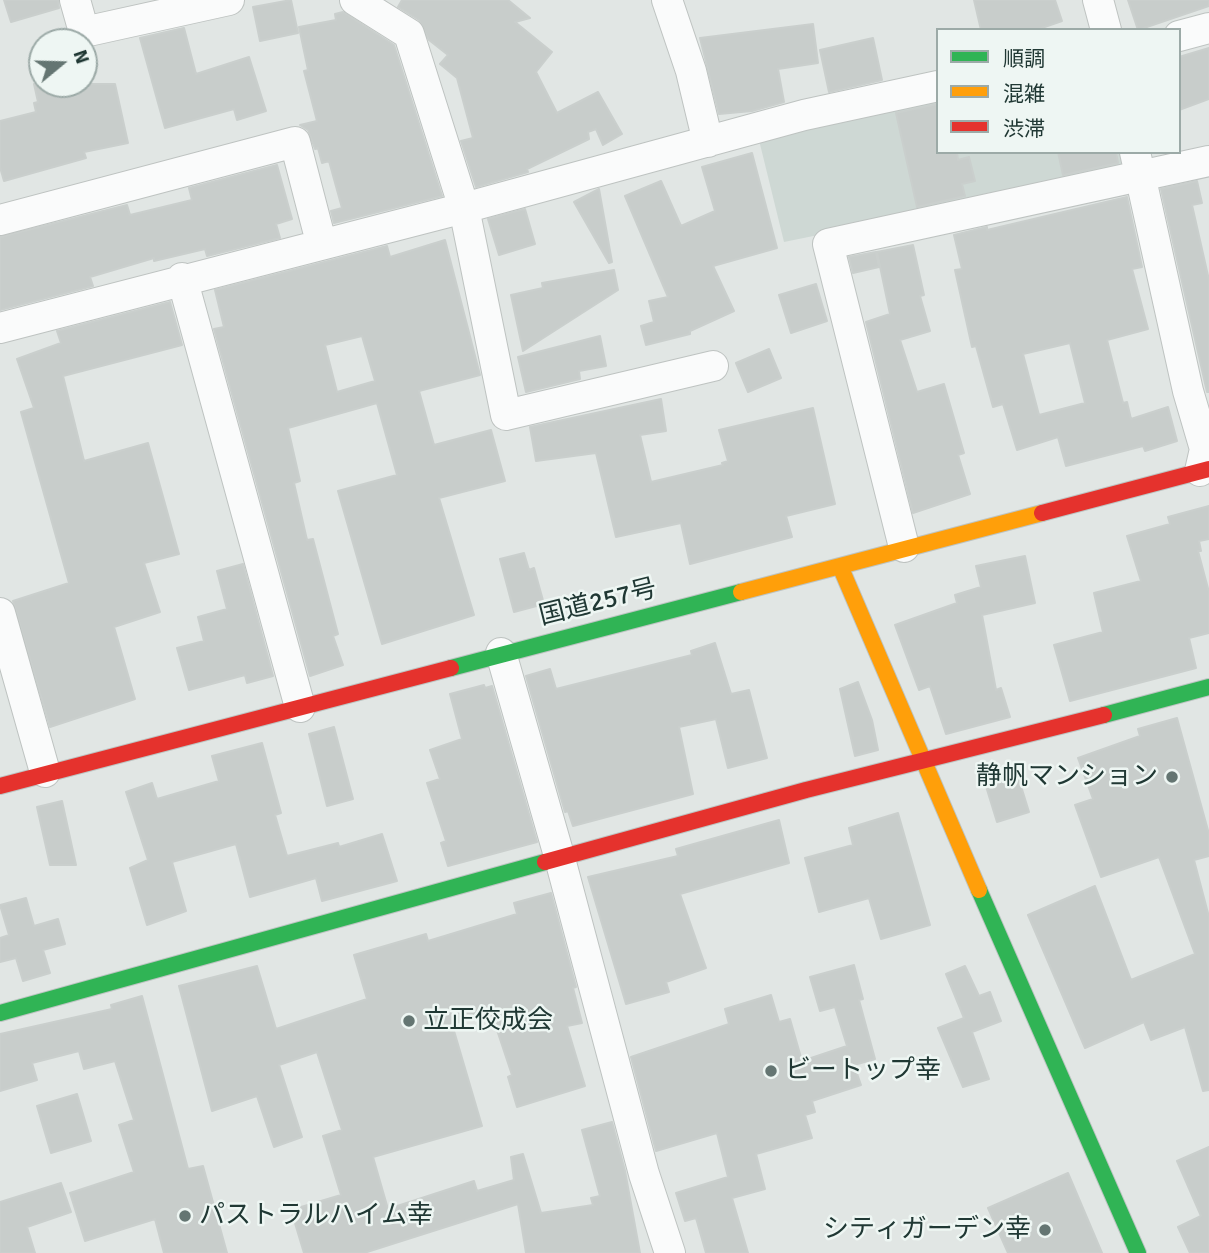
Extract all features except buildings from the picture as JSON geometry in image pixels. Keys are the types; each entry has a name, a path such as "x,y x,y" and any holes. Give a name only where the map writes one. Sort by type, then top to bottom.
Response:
{"main road":[{"name":"国道257号","path":"0,786 45,772 1205,470"},
{"path":"840,566 922,761 1139,1253"},
{"path":"0,1013 767,800 1209,687"}],"street":[{"path":"75,0 84,32 229,0"},
{"path":"355,0 409,34 464,208 506,415 713,366"},
{"path":"667,0 691,71 708,142"},
{"path":"1098,0 1105,28"},
{"path":"1181,35 1209,28"},
{"path":"0,328 321,242 464,208 804,115 936,86"},
{"path":"0,220 295,142 321,242"},
{"path":"904,547 828,244 1137,164 1209,161"},
{"path":"1137,164 1188,391 1205,449 1205,470"},
{"path":"182,278 300,707"},
{"path":"0,613 45,772"},
{"path":"500,653 560,859 644,1174 670,1253"}],"shaded area":[{"path":"936,96 936,154 1122,154 1126,172 784,242 759,140"}],"traffic: fast":[{"path":"451,668 741,592"},
{"path":"1104,715 1209,687"},
{"path":"0,1013 545,862"},
{"path":"979,890 1138,1253"}],"traffic: slow":[{"path":"741,592 1042,513"},
{"path":"840,566 979,890"}],"traffic: jam":[{"path":"1042,513 1209,469"},
{"path":"0,786 451,668"},
{"path":"545,862 806,790 1104,715"}],"place":[{"name":"静帆マンション","path":"1172,777"},
{"name":"立正佼成会","path":"409,1021"},
{"name":"ビートップ幸","path":"771,1071"},
{"name":"パストラルハイム幸","path":"185,1216"},
{"name":"シティガーデン幸","path":"1045,1230"}]}
